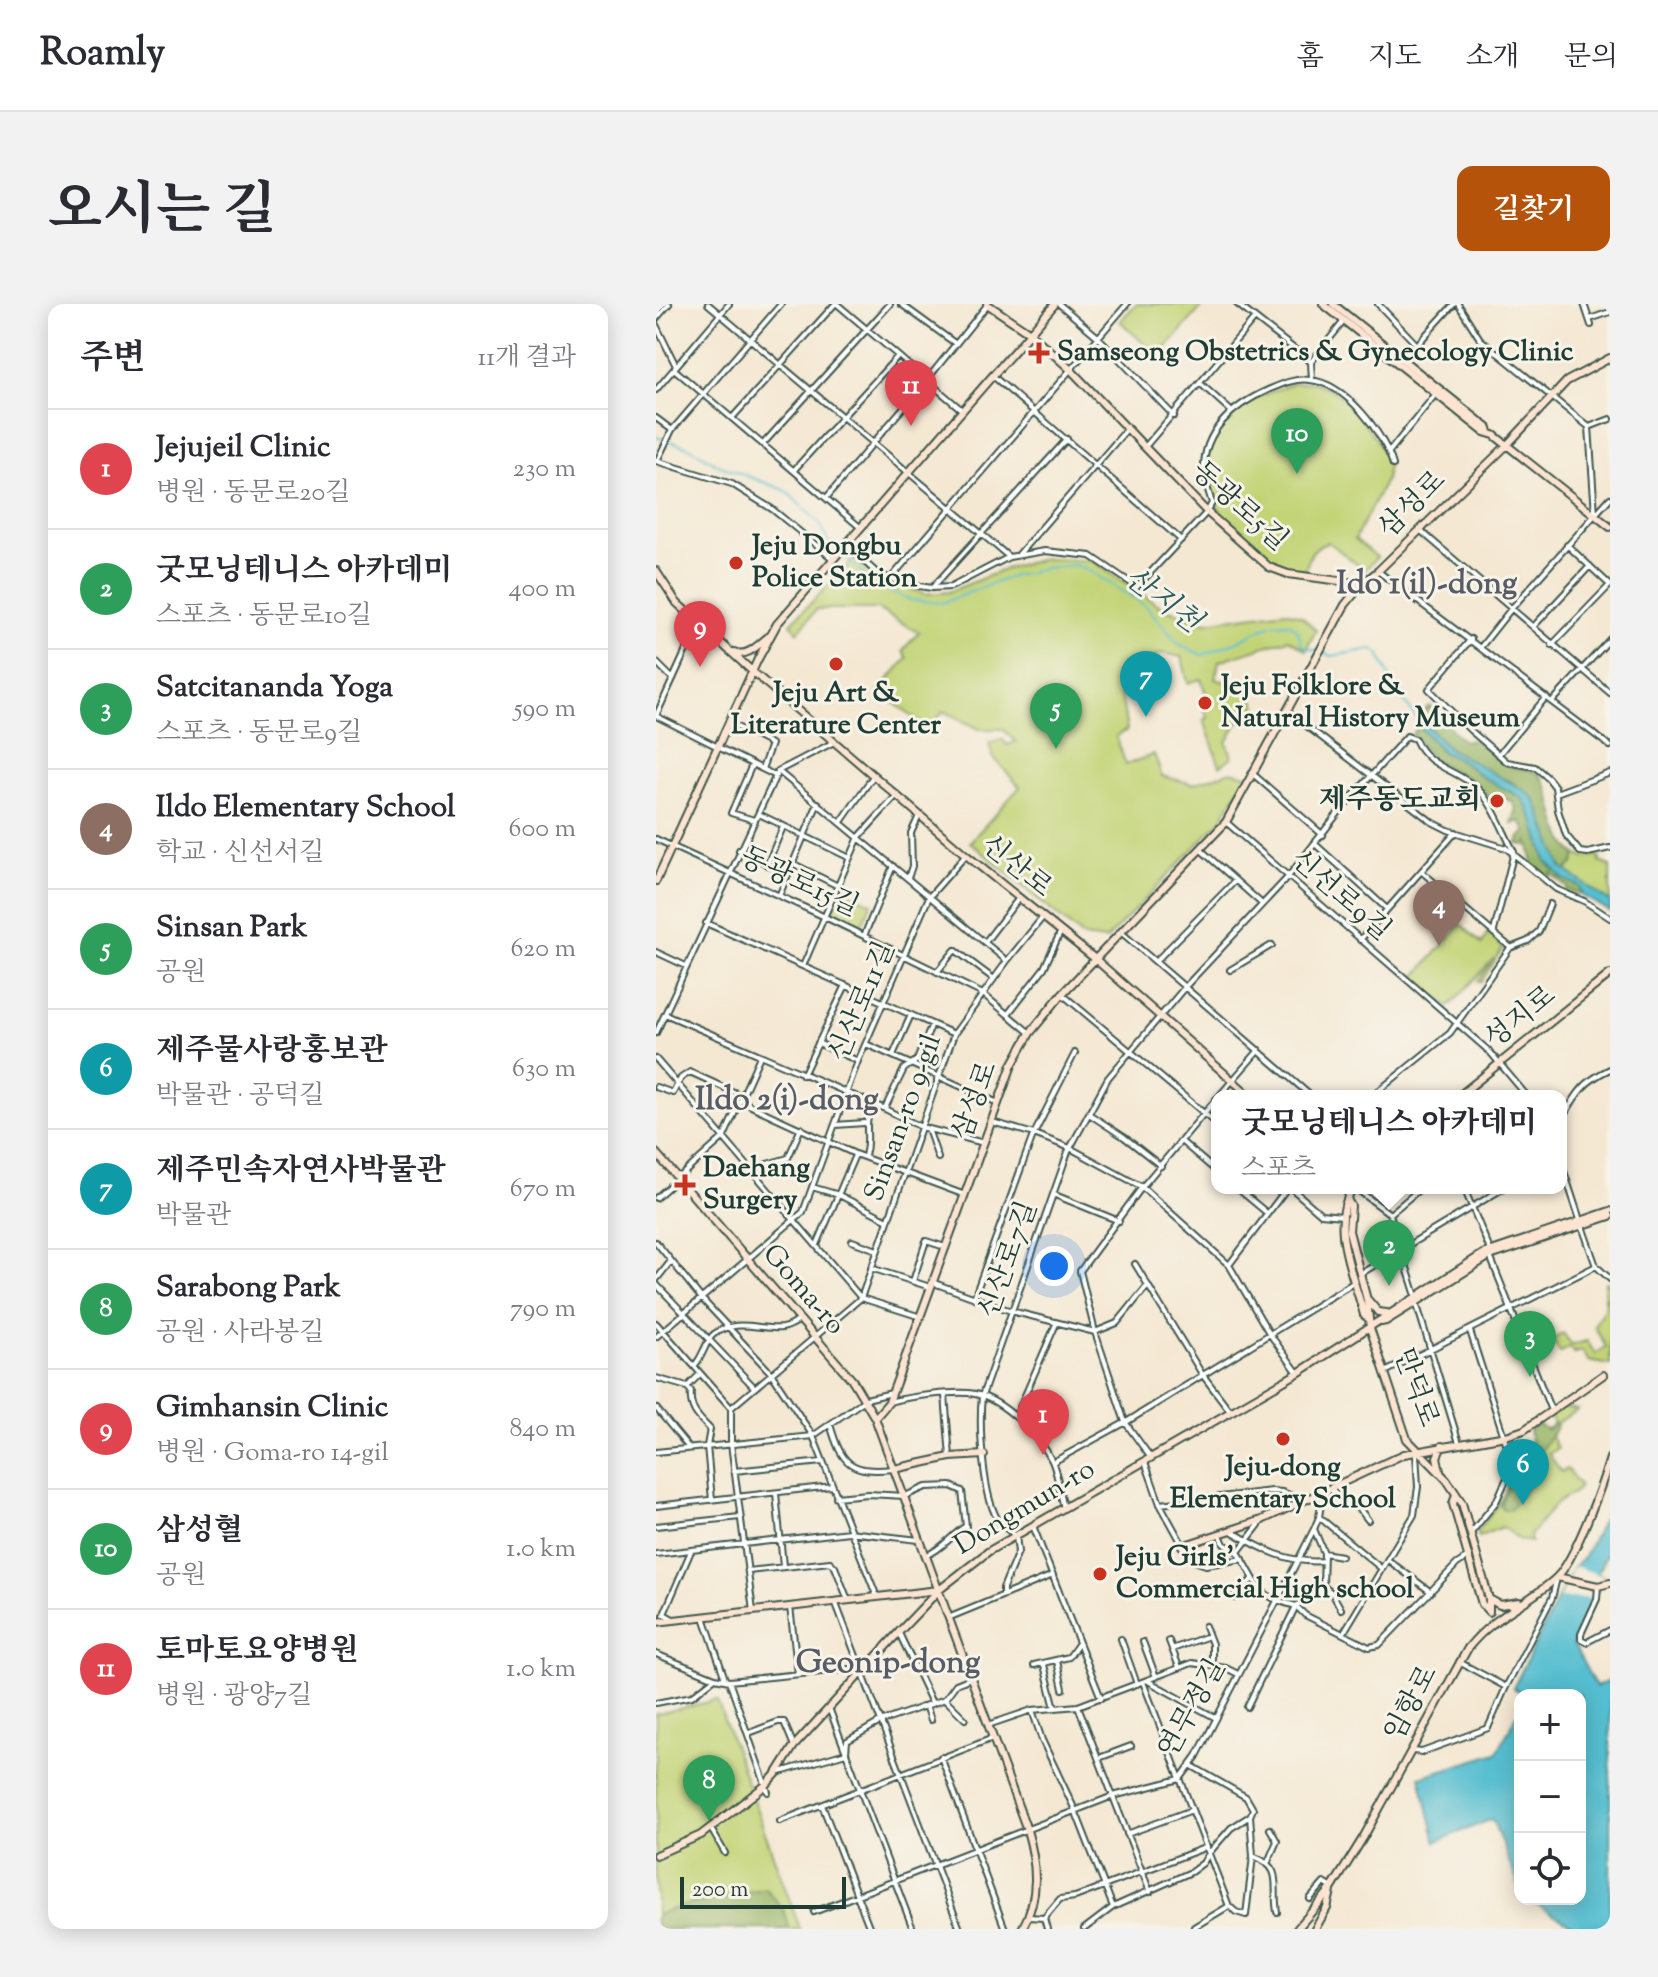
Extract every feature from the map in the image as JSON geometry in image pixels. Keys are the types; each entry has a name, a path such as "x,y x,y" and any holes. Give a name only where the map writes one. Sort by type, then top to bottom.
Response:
{"main road":[{"name":"동광로5길","path":"987,304 1030,333 1071,370 1207,512 1257,557 1278,572 1362,584"},
{"path":"656,881 771,635 790,607 1057,304"},
{"path":"1323,304 1436,395 1484,432 1489,432"},
{"path":"1333,304 1610,527"},
{"name":"삼성로","path":"875,1418 889,1402 998,1103 1020,1048 1030,1033 1094,958 1226,822 1345,605 1362,584 1578,373 1610,358"},
{"name":"신산로","path":"656,571 677,603 698,624 966,855 1094,958 1244,1090"},
{"path":"725,647 736,654 744,654 771,635"},
{"name":"성지로","path":"1466,1090 1610,974"},
{"name":"Goma-ro","path":"656,1153 866,1399 939,1590"},
{"path":"1351,1194 1344,1205 1343,1237 1364,1315 1368,1318"},
{"path":"1348,1201 1351,1206 1349,1231 1367,1300 1370,1328"},
{"name":"Dongmun-ro","path":"656,1622 939,1590 981,1557 1298,1373 1490,1253 1610,1214"},
{"name":"Dongmun-ro","path":"1381,1322 1416,1299"},
{"path":"1367,1300 1378,1312 1391,1313"},
{"name":"만덕로","path":"1370,1328 1407,1439 1444,1477 1462,1503 1493,1623"},
{"path":"1519,1431 1550,1408 1607,1374"},
{"path":"1182,1546 1233,1532 1416,1450 1506,1436 1524,1430 1607,1374"},
{"path":"1442,1446 1437,1459 1444,1477"},
{"path":"894,1469 950,1457 984,1455"},
{"path":"1610,1458 1593,1507 1557,1577 1598,1586 1610,1583"},
{"name":"만덕로","path":"1456,1494 1453,1504 1482,1604 1489,1612"},
{"name":"임항로","path":"1332,1888 1413,1751 1459,1662 1479,1634 1557,1577"},
{"path":"656,1855 690,1842 767,1788 794,1746 939,1590 1027,1830 1036,1868 1029,1917 1022,1929"},
{"path":"1489,1599 1500,1605 1523,1601"},
{"path":"1297,1929 1332,1888"},
{"path":"1315,1929 1327,1908 1332,1888"}],"street":[{"path":"669,304 656,322 675,367 861,528"},
{"path":"708,304 1009,557"},
{"path":"656,390 729,304"},
{"path":"781,304 672,430 657,461 732,484 772,509 834,559"},
{"path":"732,418 836,304 962,410"},
{"path":"763,444 890,304"},
{"path":"901,304 956,344"},
{"path":"827,497 987,304"},
{"path":"1057,304 1098,337 1174,416"},
{"path":"891,578 1127,304"},
{"path":"1237,304 1311,362"},
{"path":"1403,360 1456,304 1480,339 1589,427 1595,513"},
{"path":"1584,304 1591,322 1610,312"},
{"path":"1381,305 1416,344"},
{"path":"1145,448 1255,318"},
{"path":"1312,380 1311,362 1344,321"},
{"path":"794,470 897,357"},
{"path":"993,375 1181,540"},
{"path":"846,545 878,574 932,588 951,587 1009,557 1045,551 1091,556 1136,589 1212,503 1204,473 1213,433 1231,411 1249,399 1291,381 1312,380 1332,387 1347,397 1389,452 1393,465"},
{"path":"1201,384 1231,411"},
{"path":"1389,452 1436,395"},
{"path":"656,418 672,430"},
{"path":"1589,427 1610,419"},
{"path":"1018,556 1127,429"},
{"path":"932,588 1067,439"},
{"path":"1480,648 1610,498"},
{"path":"1419,530 1610,693"},
{"path":"1552,645 1610,585 1567,545"},
{"path":"1533,627 1590,566"},
{"path":"1378,571 1610,746"},
{"path":"698,624 656,716 752,765 777,773 818,803 1007,961"},
{"path":"1471,639 1429,689 1470,730 1511,764 1541,771 1553,783 1566,835 1577,849 1588,853 1610,848"},
{"path":"1552,702 1610,639"},
{"path":"656,662 673,679"},
{"path":"1499,754 1546,697"},
{"path":"1287,711 1432,822 1514,852 1556,889 1584,901 1610,918"},
{"path":"728,723 771,744 762,769"},
{"name":"신산로7길","path":"1016,1536 999,1522 986,1487 980,1413 982,1396 1070,1148 1108,1078 1185,987 1288,877 1406,737 1413,738 1419,750 1433,763 1480,791 1514,852"},
{"path":"656,1033 777,773 834,742"},
{"path":"752,765 731,813 754,820"},
{"path":"1555,794 1610,773"},
{"path":"1253,774 1323,835"},
{"path":"841,822 874,775"},
{"path":"803,966 859,837 898,795"},
{"path":"779,896 818,803"},
{"path":"758,814 850,858"},
{"path":"908,878 913,858 911,833 920,814"},
{"name":"신선로9길","path":"1226,822 1457,1024 1500,1063 1522,1090"},
{"path":"767,865 783,827"},
{"path":"1360,940 1456,832"},
{"name":"동광로15길","path":"656,839 983,994 1030,1033"},
{"path":"1315,844 1387,909"},
{"path":"1200,849 1261,904"},
{"path":"739,850 787,874"},
{"path":"1494,931 1514,852"},
{"name":"신산로11길","path":"795,1218 803,1212 858,1061 929,897 966,855"},
{"path":"792,863 838,886"},
{"path":"864,936 893,866"},
{"path":"1421,871 1510,948"},
{"path":"1155,962 1235,881"},
{"path":"986,941 1019,898"},
{"path":"1379,1090 1447,1035 1510,948 1536,935 1550,904"},
{"name":"Sinsan-ro 9-gil","path":"861,1298 954,1034 1043,917"},
{"path":"706,923 954,1034"},
{"path":"1008,1014 1044,968 1061,931"},
{"path":"1120,932 1304,1090"},
{"path":"1230,970 1272,945"},
{"path":"937,972 955,950 994,979"},
{"path":"656,952 686,966"},
{"path":"803,1075 846,985"},
{"path":"1062,994 1211,1119"},
{"path":"665,1014 921,1127 984,1143"},
{"path":"893,1055 911,1015"},
{"path":"885,1109 904,1069 917,1060 932,1024"},
{"path":"818,1043 858,1061"},
{"path":"866,1044 998,1103"},
{"path":"1223,1090 1259,1050"},
{"path":"974,1298 1034,1134 1075,1053"},
{"path":"656,1198 719,1143 728,1131 760,1056"},
{"path":"656,1059 861,1298 921,1317"},
{"path":"1567,1111 1583,1086 1610,1069"},
{"path":"656,1087 673,1093 683,1075 690,1072 749,1105 855,1154 904,1175 966,1195"},
{"path":"865,1156 868,1142 864,1123 872,1105"},
{"path":"1211,1105 1142,1187 1080,1271 1110,1385 1125,1422 1148,1460 1160,1504 1182,1546 1191,1560 1206,1565 1243,1559"},
{"path":"1089,1114 1161,1166"},
{"path":"991,1122 1070,1148 1142,1187 1229,1265 1269,1333 1298,1373"},
{"path":"834,1125 864,1123"},
{"path":"754,1171 788,1158 801,1128"},
{"path":"928,1129 938,1158"},
{"path":"1181,1142 1211,1167"},
{"path":"817,1245 855,1154"},
{"path":"1567,1180 1596,1266 1610,1279"},
{"path":"812,1187 839,1195 888,1220"},
{"path":"1244,1194 1267,1213"},
{"path":"1229,1265 1284,1194"},
{"path":"1296,1194 1321,1214 1343,1216"},
{"path":"1362,1194 1390,1214 1459,1443"},
{"path":"1390,1214 1414,1194"},
{"path":"1466,1194 1550,1408"},
{"path":"1360,1274 1494,1194"},
{"path":"1055,1195 1119,1221"},
{"path":"656,1337 795,1218"},
{"path":"852,1241 877,1250"},
{"path":"913,1281 926,1241 947,1248"},
{"path":"656,1242 702,1299 771,1373 813,1436 877,1597"},
{"path":"656,1250 666,1255"},
{"path":"671,1261 656,1282 754,1387"},
{"path":"1135,1264 1202,1374 1231,1412"},
{"path":"1385,1372 1596,1266"},
{"path":"871,1268 1056,1324 1095,1332 1117,1323 1148,1285"},
{"path":"1053,1462 1125,1422 1355,1282"},
{"path":"731,1408 861,1298"},
{"path":"694,1366 703,1356 711,1336 728,1326 784,1328 800,1320"},
{"path":"656,1323 731,1408 731,1444 753,1611"},
{"path":"1016,1416 1056,1324"},
{"path":"1470,1331 1506,1436 1513,1468 1496,1502 1470,1533"},
{"path":"687,1387 700,1374"},
{"path":"656,1378 687,1387 691,1391 690,1405 694,1413 710,1429 707,1446 712,1500"},
{"path":"656,1452 813,1436 866,1399 893,1392"},
{"path":"889,1402 972,1393 1016,1416 1053,1462 1064,1508"},
{"path":"945,1395 950,1457"},
{"path":"656,1408 689,1448"},
{"path":"830,1424 845,1461 865,1472 894,1469"},
{"path":"1344,1633 1415,1510 1418,1487 1416,1450"},
{"path":"734,1471 822,1462"},
{"path":"656,1506 832,1486"},
{"path":"836,1497 868,1494 905,1496 926,1487 951,1486 962,1491 966,1526 954,1534 942,1549 927,1555"},
{"path":"1326,1489 1361,1511 1368,1520"},
{"name":"연무정길","path":"814,1912 1113,1796 1180,1779 1192,1766 1314,1529 1326,1489"},
{"path":"1160,1504 1272,1491 1302,1500"},
{"path":"776,1493 783,1566"},
{"path":"656,1526 740,1517"},
{"path":"1319,1517 1382,1569"},
{"path":"1238,1552 1262,1520"},
{"path":"1033,1526 1101,1698"},
{"path":"1314,1529 1324,1553 1323,1586"},
{"path":"656,1554 849,1532 921,1540"},
{"path":"1233,1532 1297,1561 1323,1561"},
{"path":"1220,1535 1224,1544 1238,1552 1249,1565 1252,1580 1267,1597 1296,1606 1305,1615 1369,1647 1379,1645 1460,1561 1468,1557"},
{"path":"1003,1594 1018,1552 1016,1536"},
{"path":"675,1620 664,1614 691,1551"},
{"path":"1324,1553 1341,1556"},
{"path":"1387,1560 1431,1592"},
{"path":"747,1571 830,1562 848,1600"},
{"path":"948,1618 1053,1575"},
{"path":"1413,1751 1422,1752 1488,1728 1552,1598 1557,1577"},
{"path":"1235,1598 1237,1591 1252,1580"},
{"path":"1247,1707 1296,1606 1323,1586"},
{"path":"1323,1586 1332,1593 1341,1609"},
{"path":"1598,1586 1597,1599 1581,1639 1587,1642 1610,1630"},
{"path":"835,1601 960,1929"},
{"path":"790,1607 798,1674"},
{"path":"704,1617 767,1788"},
{"path":"1205,1626 1212,1644 1212,1667"},
{"path":"899,1632 929,1704 931,1720"},
{"path":"1172,1649 1209,1636"},
{"path":"1121,1639 1142,1682 1229,1906 1246,1915 1253,1856 1250,1816 1253,1809 1246,1797 1192,1766"},
{"path":"1169,1641 1179,1667"},
{"path":"1143,1642 1156,1677"},
{"path":"1034,1665 1069,1657 1079,1643"},
{"path":"656,1654 727,1680 851,1669 861,1673"},
{"path":"1057,1661 1063,1689"},
{"path":"1459,1662 1506,1687"},
{"path":"988,1725 1032,1710 1078,1706 1192,1663 1226,1668 1238,1674"},
{"path":"1044,1665 1055,1708"},
{"path":"656,1703 692,1696 715,1678"},
{"path":"846,1753 847,1741 880,1722 945,1699 956,1684 971,1678"},
{"path":"1142,1682 1216,1718"},
{"path":"945,1699 965,1719"},
{"path":"1078,1706 1150,1892"},
{"path":"829,1708 913,1929"},
{"path":"1032,1710 1113,1907"},
{"path":"749,1733 784,1722 794,1746"},
{"path":"780,1821 993,1738"},
{"path":"1099,1759 1131,1746"},
{"path":"777,1773 846,1753"},
{"path":"941,1757 1005,1929"},
{"path":"822,1805 870,1929"},
{"path":"1127,1834 1192,1810"},
{"path":"1084,1929 1113,1907 1191,1872 1203,1863 1208,1850 1231,1828 1250,1816"},
{"path":"711,1829 725,1853"},
{"path":"1268,1862 1277,1841 1270,1829"},
{"path":"1044,1918 1060,1899 1075,1897 1208,1850"},
{"path":"1253,1856 1268,1862 1276,1875 1277,1912"},
{"path":"1310,1899 1324,1883 1332,1888"},
{"path":"1194,1927 1229,1906"},
{"path":"1029,1917 1044,1918"},
{"path":"1044,1918 1047,1929"}],"green space":[{"path":"1136,304 1196,304 1201,308 1158,357 1120,321"},
{"path":"1313,382 1350,403 1377,441 1388,464 1386,479 1355,539 1377,557 1365,570 1328,542 1312,553 1305,572 1283,568 1222,521 1206,470 1212,440 1235,410 1293,383"},
{"path":"855,558 878,578 926,594 949,592 1008,568 1043,559 1092,561 1163,608 1206,622 1285,611 1301,616 1316,630 1306,650 1288,639 1219,661 1215,679 1246,687 1260,716 1238,722 1227,742 1232,757 1220,766 1204,720 1208,718 1201,700 1207,697 1201,679 1188,683 1182,657 1163,653 1129,667 1121,695 1127,730 1116,736 1126,765 1154,754 1162,776 1193,784 1231,771 1247,775 1221,820 1106,940 1083,937 970,842 1020,787 993,757 989,743 1002,739 1007,745 1016,742 1003,729 979,729 944,711 928,729 879,691 907,658 903,650 919,632 877,609 817,609 798,632 791,623"},
{"path":"1429,706 1463,741 1475,740 1506,765 1531,770 1541,776 1562,837 1576,854 1574,862 1567,869 1568,874 1557,861 1534,798 1510,781 1493,775 1450,749 1430,732 1419,716"},
{"path":"1419,726 1442,752 1522,798 1534,821 1546,861 1563,879 1579,886 1582,894 1566,890 1567,887 1551,873 1550,879 1533,864 1528,841 1526,845 1518,844 1526,832 1521,821 1512,824 1516,811 1513,802 1499,796 1489,798 1475,782 1433,760 1412,734"},
{"path":"1576,854 1585,858 1596,855 1600,857 1599,862 1610,866 1610,902 1568,874 1567,870"},
{"path":"843,890 872,903 860,928 831,914"},
{"path":"1461,924 1482,944 1488,932 1503,948 1481,982 1478,981 1494,958 1449,1007 1415,977"},
{"path":"1605,1282 1610,1284 1610,1295 1607,1295 1610,1365 1589,1361 1582,1351 1574,1353 1570,1347 1560,1353 1552,1340 1563,1333 1572,1345 1587,1341 1595,1354 1606,1347 1594,1326 1604,1309"},
{"path":"1563,1407 1578,1410 1557,1423 1551,1437 1557,1448 1549,1454 1561,1472 1567,1469 1580,1486 1551,1509 1530,1535 1531,1542 1520,1540 1502,1527 1478,1537 1477,1531 1499,1503 1517,1461 1531,1442 1529,1430 1538,1424 1544,1429 1549,1428 1554,1423 1550,1416"},
{"path":"1554,1423 1557,1426 1534,1461 1530,1483 1510,1510 1503,1510 1500,1505 1510,1484 1516,1458 1531,1442 1529,1430 1538,1424 1547,1430"},
{"path":"717,1700 800,1929 656,1929 656,1714"},
{"path":"765,1888 783,1909 790,1929 656,1929 656,1915 682,1906"}],"water":[{"path":"1423,722 1450,749 1529,793 1537,803 1561,867 1610,902 1610,912 1580,894 1579,886 1563,879 1546,861 1534,821 1522,798 1442,752 1419,726"},
{"path":"1610,1506 1610,1556 1606,1555 1597,1574 1603,1576 1573,1644 1596,1687 1610,1680 1610,1929 1580,1929 1538,1905 1586,1905 1586,1689 1513,1688 1574,1566 1584,1557"},
{"path":"1514,1720 1514,1874 1492,1819 1436,1842 1420,1777 1497,1753"}],"pier":[{"path":"1574,1566 1603,1576 1592,1598 1559,1598"}],"waterway":[{"name":"산지천","path":"656,437 689,447 718,465 785,490 820,524 827,540 875,585 911,600 942,603 1010,577 1075,565 1147,607 1179,644 1202,655 1271,624 1289,623 1298,630 1302,646 1332,656 1372,649 1379,653 1395,689 1422,726"}],"place":[{"name":"Samseong Obstetrics & Gynecology Clinic","path":"1039,353"},
{"name":"토마토요양병원","path":"911,426"},
{"name":"삼성혈","path":"1297,474"},
{"name":"Jeju Dongbu Police Station","path":"736,563"},
{"name":"Jeju Art & Literature Center","path":"836,664"},
{"name":"Gimhansin Clinic","path":"700,667"},
{"name":"Jeju Folklore & Natural History Museum","path":"1205,703"},
{"name":"제주민속자연사박물관","path":"1146,717"},
{"name":"Sinsan Park","path":"1056,749"},
{"name":"제주동도교회","path":"1497,801"},
{"name":"Ildo Elementary School","path":"1439,946"},
{"name":"Daehang Surgery","path":"685,1185"},
{"name":"굿모닝테니스 아카데미","path":"1389,1286"},
{"name":"Satcitananda Yoga","path":"1530,1377"},
{"name":"Jeju-dong Elementary School","path":"1283,1439"},
{"name":"Jejujeil Clinic","path":"1043,1455"},
{"name":"제주물사랑홍보관","path":"1523,1505"},
{"name":"Jeju Girls’ Commercial High school","path":"1100,1574"},
{"name":"Sarabong Park","path":"709,1821"}],"district":[{"name":"Ido 1(il)-dong","path":"1427,585"},
{"name":"Ildo 2(i)-dong","path":"787,1101"},
{"name":"Geonip-dong","path":"888,1664"}]}
